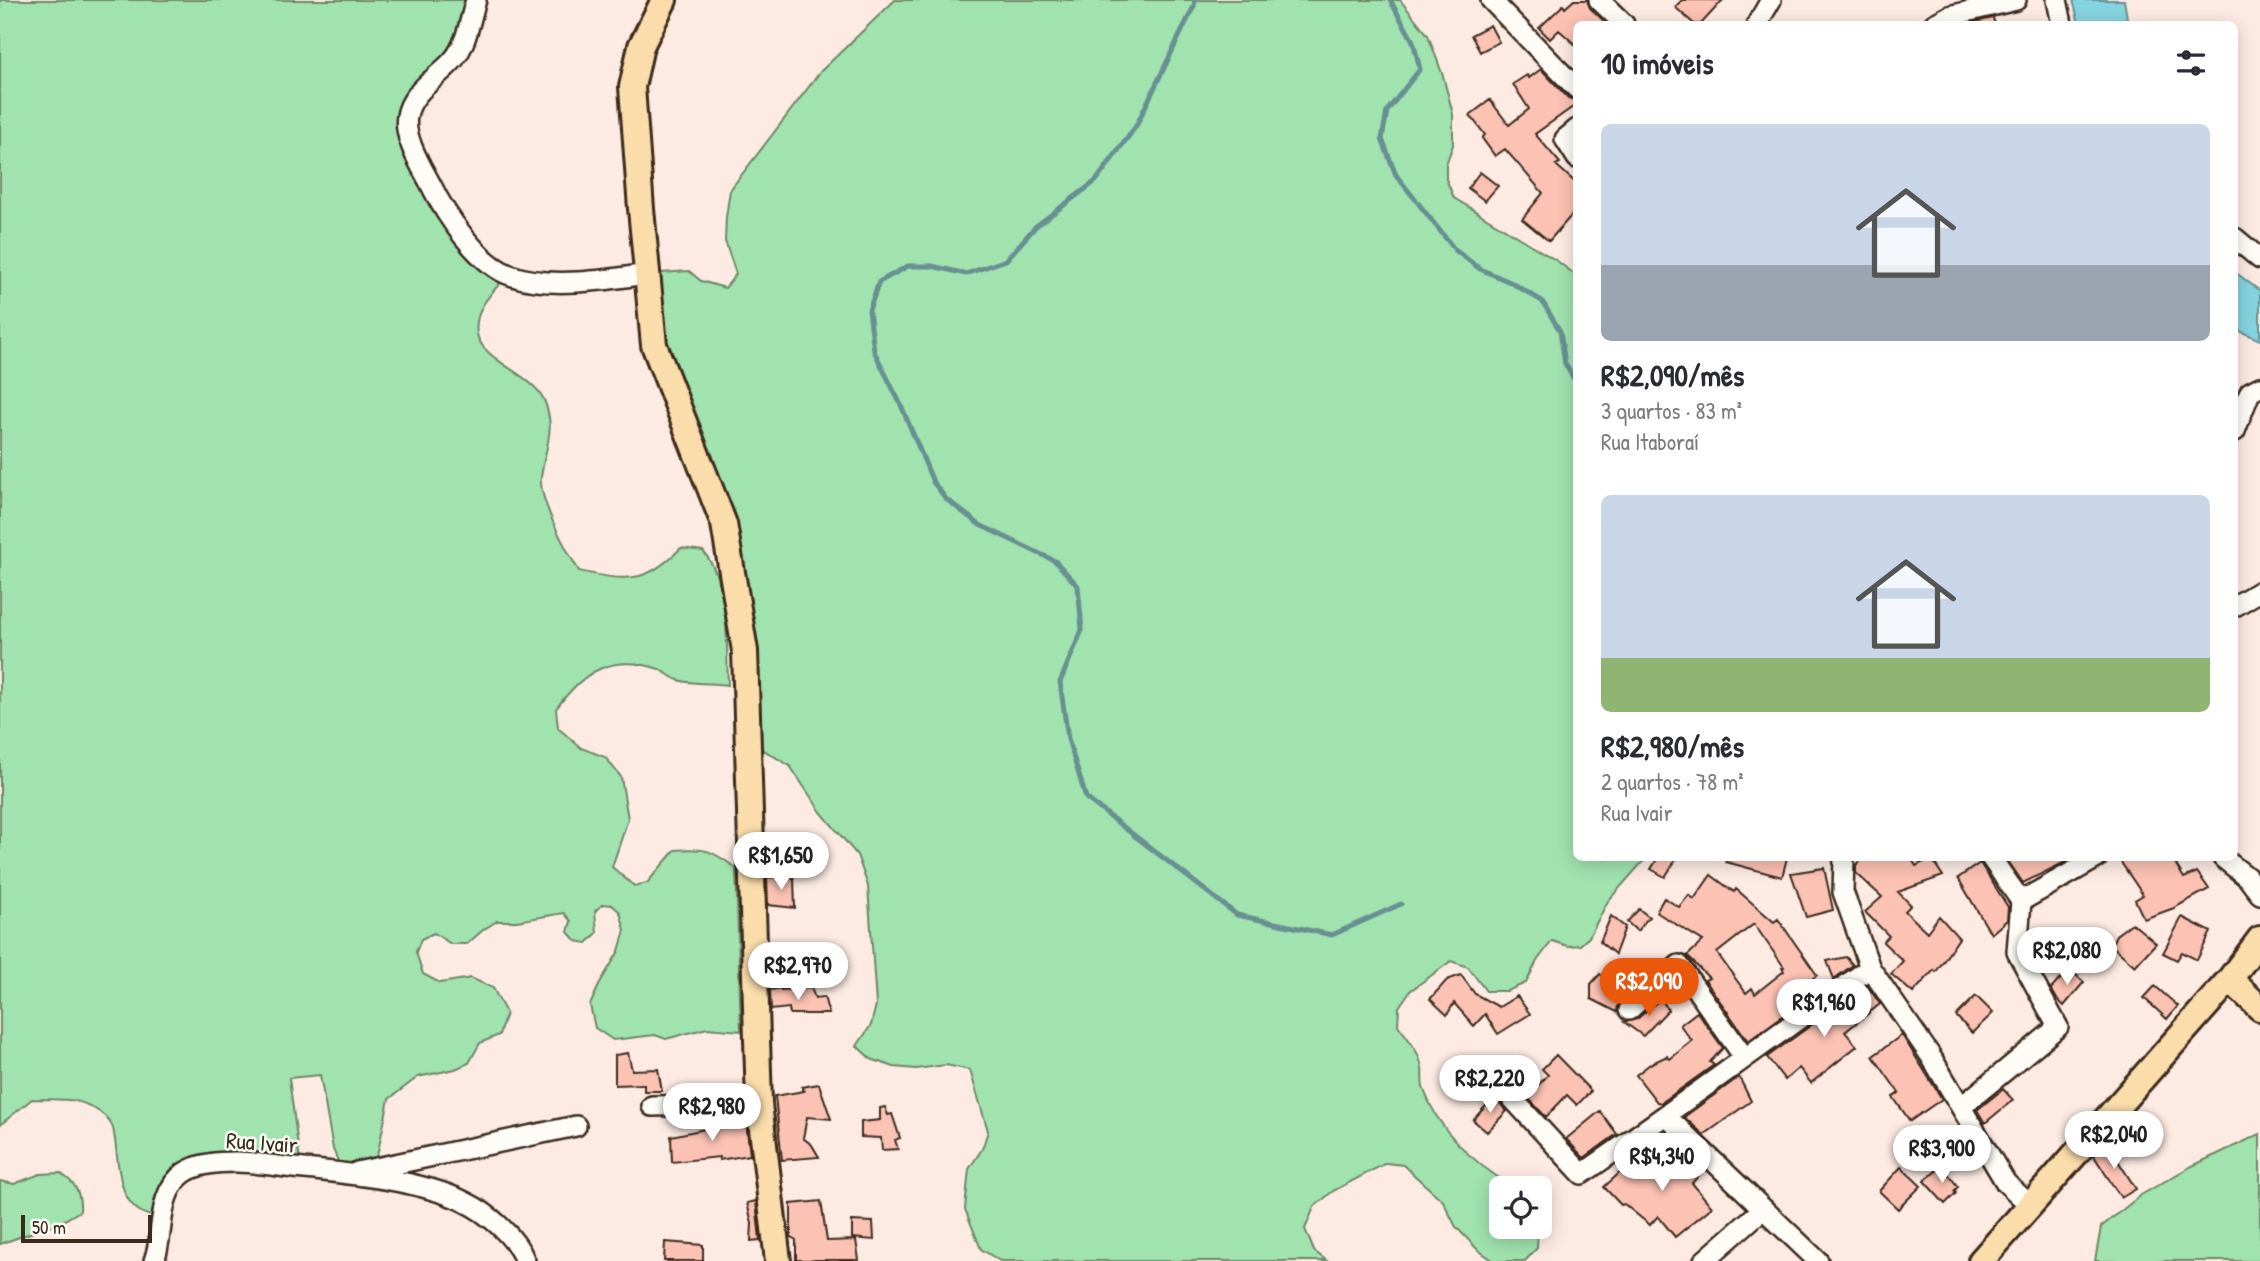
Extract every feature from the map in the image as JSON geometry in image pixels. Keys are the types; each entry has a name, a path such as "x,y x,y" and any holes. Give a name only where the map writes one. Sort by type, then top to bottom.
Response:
{"main road":[{"path":"664,0 640,46 632,87 647,274 654,345 724,524 745,650 759,1104 779,1261"},
{"path":"1981,1261 2230,979 2260,939"},
{"path":"2230,979 2260,1008"}],"street":[{"path":"476,0 465,38 455,58 413,100 406,117 412,148 442,208 474,251 508,275 545,282 608,280 647,274"},
{"path":"1491,0 1573,85"},
{"path":"1599,0 1622,21"},
{"path":"1759,21 1771,0"},
{"path":"1940,21 1949,16 2016,0"},
{"path":"2057,0 2061,21"},
{"path":"2238,241 2260,259"},
{"path":"2238,423 2250,392 2260,387"},
{"path":"2238,604 2260,591"},
{"path":"1844,861 1843,892 1870,968 1930,1055 2006,1183 2030,1205"},
{"path":"1961,1107 2058,1027 2017,952 2021,901 1993,861"},
{"path":"2021,901 2092,861"},
{"path":"2227,861 2247,877 2260,894"},
{"path":"1629,1010 1679,965 1744,1057"},
{"path":"1499,1083 1582,1174 1870,968"},
{"path":"652,1106 759,1104"},
{"path":"1666,1116 1818,1261"},
{"name":"Rua Ivair","path":"350,1174 576,1126"},
{"name":"Rua Ivair","path":"154,1261 165,1203 173,1184 186,1172 207,1163 237,1161 350,1174 423,1189 467,1203 507,1234 525,1261"},
{"path":"1704,1261 1763,1209"}],"green space":[{"path":"0,0 476,0 465,38 406,117 442,208 508,275 481,309 477,334 488,352 530,383 544,400 550,430 541,478 549,512 579,571 610,577 634,577 656,569 681,548 703,551 712,565 723,597 728,685 683,681 659,669 642,665 613,665 588,675 566,696 556,709 558,728 581,748 605,757 621,777 628,819 612,867 634,886 647,883 675,850 707,851 736,868 741,1031 707,1028 666,1039 655,1035 613,1040 595,1028 590,1005 619,951 625,930 620,912 612,905 603,904 595,911 597,933 587,943 576,941 568,932 571,921 564,913 517,921 497,921 467,944 451,944 434,933 421,939 416,952 423,974 440,983 471,978 493,988 506,1013 499,1035 480,1043 469,1063 418,1077 389,1099 377,1156 358,1166 339,1164 333,1149 320,1075 289,1078 300,1162 182,1165 152,1216 141,1212 126,1196 119,1174 113,1127 105,1116 95,1109 70,1100 32,1099 0,1125"},
{"path":"895,0 1400,0 1428,35 1453,114 1453,145 1446,164 1446,179 1454,198 1573,273 1573,861 1643,861 1608,901 1589,937 1580,945 1568,946 1552,941 1537,961 1526,983 1507,991 1486,991 1468,967 1451,961 1410,991 1399,1007 1398,1025 1418,1056 1423,1087 1439,1121 1461,1147 1497,1176 1489,1176 1489,1239 1537,1239 1537,1248 1525,1261 1494,1261 1478,1250 1456,1227 1443,1201 1403,1165 1386,1163 1333,1191 1314,1207 1305,1229 1314,1251 1327,1261 1000,1261 981,1249 965,1209 969,1169 982,1149 988,1131 970,1070 946,1065 916,1069 894,1067 871,1059 857,1046 871,1025 876,1005 868,886 857,855 821,812 790,766 747,740 745,651 647,274 689,271 701,281 725,288 736,274 725,241 730,190 821,71"},
{"path":"2260,1134 2260,1261 2095,1261 2101,1227 2141,1195 2190,1167"},
{"path":"60,1173 76,1189 80,1199 80,1211 61,1222 0,1244 0,1181 14,1184 40,1174"}],"water":[{"path":"2073,0 2124,0 2128,21 2078,21"},
{"path":"2238,274 2260,291 2260,340 2238,330"}],"building":[{"path":"1574,0 1587,0 1590,8 1604,21 1573,21 1573,42 1559,30 1550,39 1539,28 1563,5 1565,8"},
{"path":"1682,0 1723,0 1704,21 1691,21 1675,7"},
{"path":"1490,25 1499,42 1480,52 1471,35"},
{"path":"1541,69 1568,98 1573,100 1573,107 1535,134 1560,163 1556,165 1573,180 1573,214 1549,241 1522,219 1543,193 1505,149 1495,156 1482,138 1485,135 1470,115 1490,100 1509,125 1529,109 1513,84 1527,75 1529,78"},
{"path":"1480,172 1498,186 1485,201 1468,188"},
{"path":"1656,861 1675,861 1665,877 1651,869"},
{"path":"1726,861 1786,861 1782,877"},
{"path":"1861,861 1913,861 1916,866 1925,861 1933,861 1943,876 1898,892 1911,905 1905,911 1927,932 1939,916 1959,938 1936,972 1934,970 1913,993 1891,974 1903,961 1883,942 1889,936 1865,912 1882,897 1856,873 1856,865"},
{"path":"2008,861 2067,861 2023,883"},
{"path":"2120,861 2174,861 2184,878 2197,872 2209,889 2174,908 2144,919 2135,900 2143,895"},
{"path":"1980,863 2008,907 2007,920 1991,934 1958,878"},
{"path":"1824,868 1833,910 1806,917 1791,873"},
{"path":"1711,875 1734,892 1736,889 1774,922 1778,919 1817,975 1793,996 1799,1004 1748,1041 1705,980 1709,978 1687,956 1703,941 1656,912 1664,898 1679,907 1689,895 1694,899","holes":["1754,924 1784,967 1784,971 1755,994 1752,988 1746,993 1717,953"]},
{"path":"767,877 794,878 795,908 768,905"},
{"path":"1639,909 1649,917 1637,931 1627,922"},
{"path":"1611,916 1625,927 1615,954 1600,942"},
{"path":"2182,917 2211,932 2197,960 2182,952 2177,960 2163,953"},
{"path":"2132,923 2156,943 2135,966 2111,945 2116,935"},
{"path":"1846,957 1853,965 1834,979 1827,961"},
{"path":"2069,969 2084,982 2064,1006 2051,989"},
{"path":"1600,974 1629,993 1618,1006 1617,1012 1591,999 1591,984"},
{"path":"1461,975 1475,994 1499,1007 1517,996 1530,1014 1498,1034 1485,1014 1474,1026 1454,1003 1447,1015 1430,999 1447,980"},
{"path":"1867,985 1880,1004 1845,1032 1857,1046 1811,1083 1799,1068 1785,1080 1767,1057"},
{"path":"2155,986 2178,1006 2167,1019 2144,998"},
{"path":"811,988 815,998 824,997 829,1014 790,1014 789,1008 771,1010 770,990"},
{"path":"1976,996 1993,1013 1972,1033 1956,1016"},
{"path":"1661,998 1668,1010 1643,1036 1624,1022 1637,1019"},
{"path":"1697,1012 1723,1048 1710,1062 1714,1065 1661,1103 1657,1102 1636,1075 1667,1056 1670,1059 1692,1041 1680,1025"},
{"path":"1902,1035 1942,1099 1910,1121 1893,1097 1899,1093 1873,1056"},
{"path":"628,1053 632,1070 658,1069 662,1091 644,1091 644,1084 615,1085 615,1055"},
{"path":"1556,1055 1591,1091 1577,1105 1567,1095 1546,1117 1527,1097 1548,1075 1542,1069"},
{"path":"1739,1077 1751,1101 1704,1135 1684,1117"},
{"path":"819,1084 831,1119 807,1117 803,1138 812,1145 819,1157 782,1160 775,1096 804,1091 802,1087"},
{"path":"2003,1089 2013,1100 1985,1123 1977,1110"},
{"path":"1494,1097 1507,1111 1487,1132 1473,1120"},
{"path":"885,1107 888,1115 892,1114 900,1138 895,1140 898,1149 882,1150 881,1138 861,1137 861,1122 880,1120 880,1108"},
{"path":"1600,1111 1617,1134 1584,1158 1566,1139"},
{"path":"746,1122 750,1155 719,1160 719,1157 672,1162 671,1136 715,1127 714,1123"},
{"path":"2106,1142 2136,1189 2121,1198 2094,1156"},
{"path":"1683,1153 1702,1172 1692,1183 1712,1207 1675,1237 1658,1216 1650,1225 1624,1204 1621,1205 1604,1187 1625,1168 1629,1173 1648,1155 1663,1170"},
{"path":"1942,1166 1958,1187 1945,1204 1924,1181"},
{"path":"1901,1167 1921,1186 1898,1209 1879,1191"},
{"path":"756,1201 760,1240 751,1241 752,1223 747,1203"},
{"path":"821,1201 827,1241 856,1240 859,1260 796,1260 796,1240 791,1237 791,1204"},
{"path":"852,1221 873,1222 874,1240 852,1238"},
{"path":"665,1242 703,1245 703,1261 664,1261"}],"waterway":[{"path":"1195,0 1136,126 1096,181 1036,226 1006,260 966,274 932,266 908,266 879,282 869,310 874,351 901,405 933,482 946,499 980,525 1055,561 1078,586 1082,630 1060,682 1068,739 1086,798 1237,915 1332,935 1401,904"},
{"path":"1390,0 1413,41 1420,69 1387,111 1382,139 1396,175 1455,250 1480,269 1510,282 1542,301 1560,331 1565,364 1573,377"}]}
